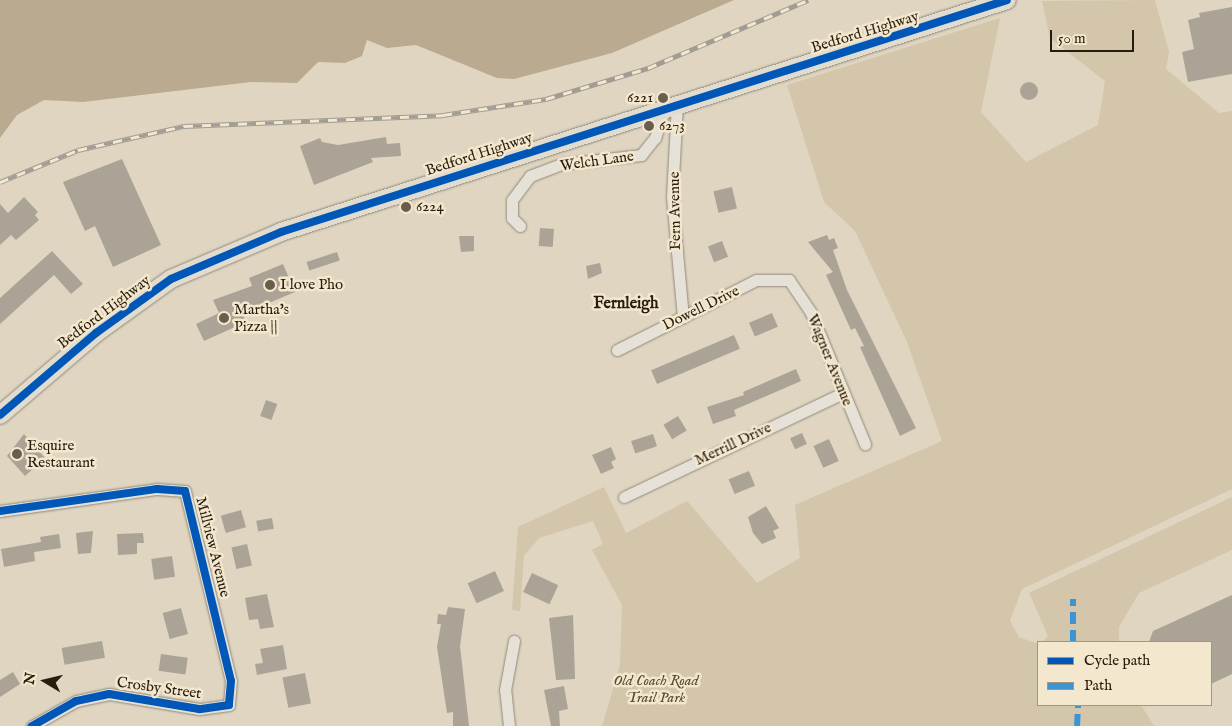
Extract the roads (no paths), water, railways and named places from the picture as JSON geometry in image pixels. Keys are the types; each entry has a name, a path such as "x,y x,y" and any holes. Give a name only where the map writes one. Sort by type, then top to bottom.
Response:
{"main road":[{"name":"Bedford Highway","path":"0,415 96,332 171,279 281,232 1007,0"}],"street":[{"name":"Welch Lane","path":"520,226 512,218 512,200 530,176 562,164 641,155 655,138 671,106"},
{"name":"Fern Avenue","path":"671,106 672,197 684,316"},
{"name":"Dowell Drive","path":"616,350 756,280 789,280"},
{"name":"Wagner Avenue","path":"789,280 811,313 865,444"},
{"name":"Merrill Drive","path":"624,497 843,393"},
{"name":"Millview Avenue","path":"0,510 157,489 185,491 231,681 229,705"},
{"path":"509,726 505,690 514,641"},
{"name":"Crosby Street","path":"32,726 76,700 109,694 199,709 229,705"}],"railway":[{"path":"0,182 78,150 184,126 443,115 546,99 648,68 808,0"}],"place":[{"name":"6221","path":"663,98"},
{"name":"6273","path":"649,126"},
{"name":"6224","path":"406,207"},
{"name":"I love Pho","path":"270,285"},
{"name":"Martha's Pizza ||","path":"224,318"},
{"name":"Esquire Restaurant","path":"17,454"}],"district":[{"name":"Fernleigh","path":"626,304"}],"park label":[{"name":"Old Coach Road Trail Park","path":"656,688"}]}
